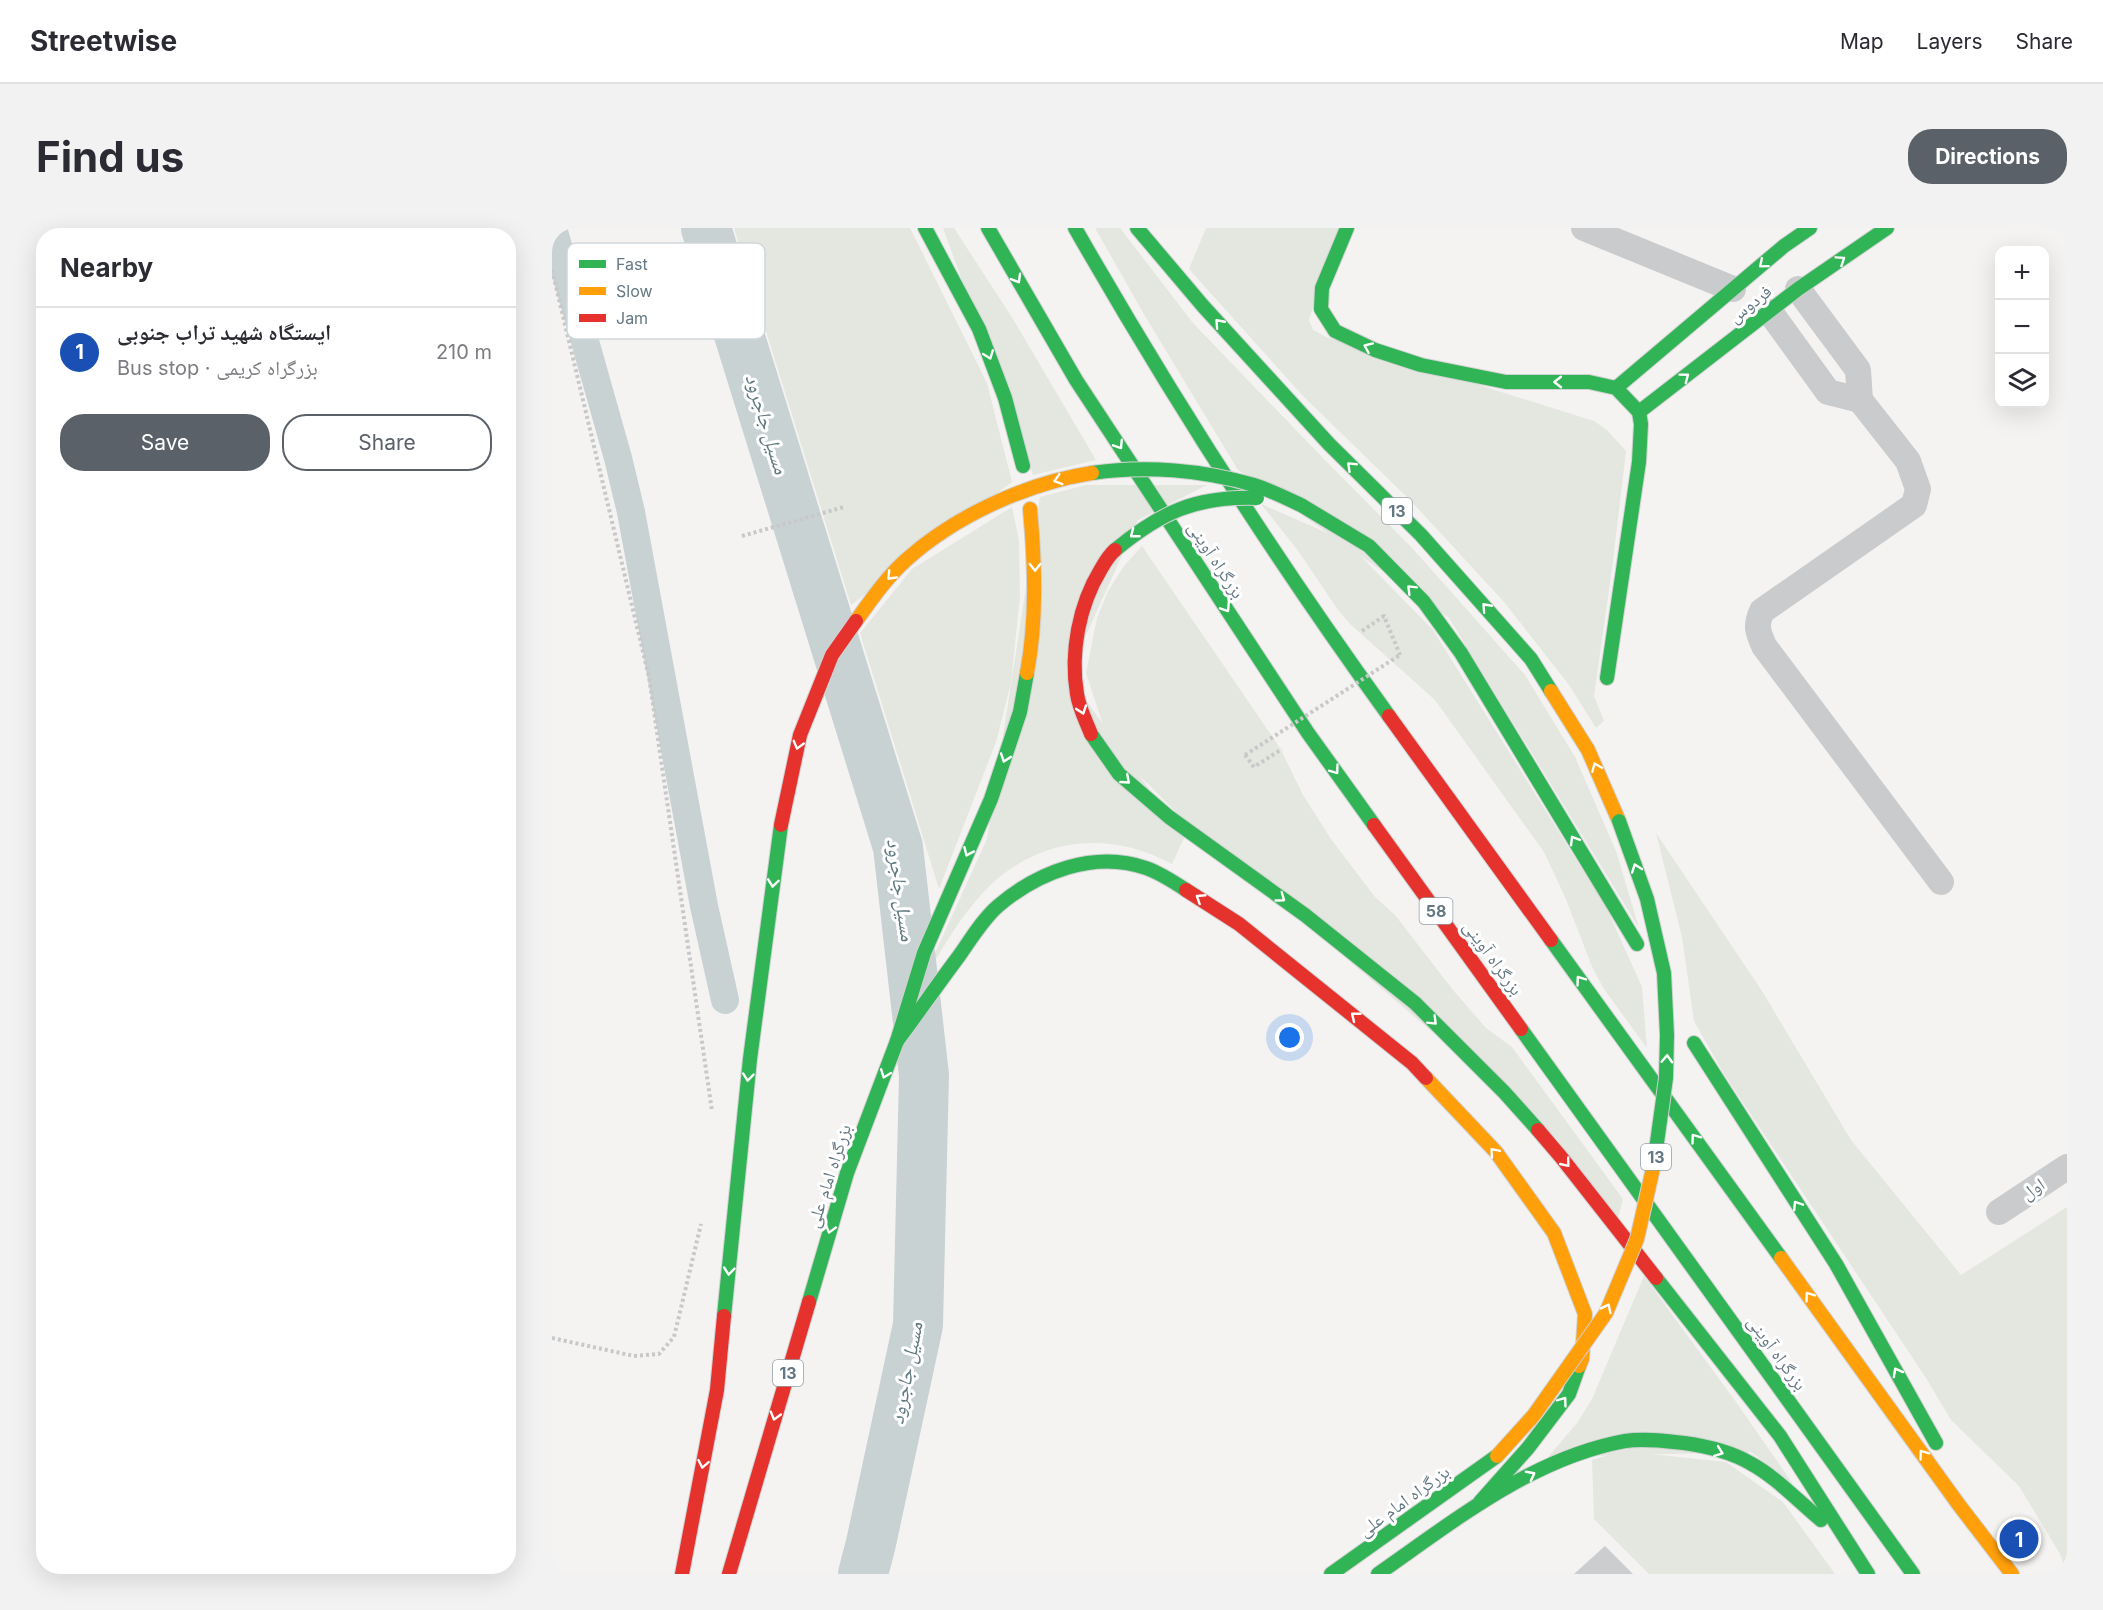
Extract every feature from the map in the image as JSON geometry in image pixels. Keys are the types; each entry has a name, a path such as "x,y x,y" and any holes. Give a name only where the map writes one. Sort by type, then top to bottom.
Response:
{"main road":[{"path":"925,228 979,329 1005,398 1023,466"},
{"name":"بزرگراه آوینی","path":"988,228 1076,380 1308,733 1913,1574"},
{"path":"1075,228 1126,317 1254,520 1339,647 2012,1574"},
{"name":"بزرگراه امام علی","path":"1137,228 1203,306 1329,444 1421,535 1531,659 1588,750 1619,821 1647,899 1664,974 1667,1035 1666,1078 1653,1174 1636,1239 1606,1313 1534,1415 1497,1456 1331,1574"},
{"path":"1347,228 1322,288 1321,309 1335,331 1375,350 1421,365 1506,382 1588,382 1616,388 1639,412 1641,423 1639,462 1607,678"},
{"name":"فردوس","path":"1616,388 1733,289 1781,237 1809,228"},
{"name":"فردوس","path":"1639,412 1798,289 1887,228"},
{"path":"682,1574 717,1390 750,1059 789,778 817,689 832,656 879,589 906,560 954,525 996,502 1062,478 1121,469 1200,473 1255,485 1301,505 1369,546 1424,602 1472,672 1637,944"},
{"path":"1301,505 1258,498 1226,497 1187,505 1138,530 1110,554 1093,582 1080,618 1074,658 1077,696 1091,734 1119,774 1169,817 1305,915 1415,1003 1504,1092 1561,1157 1780,1436 1868,1574"},
{"name":"بزرگراه امام علی","path":"729,1574 847,1173 897,1041 924,953 991,799 1020,712 1028,669 1034,614 1035,561 1030,509"},
{"path":"897,1041 975,933 997,907 1057,870 1088,863 1118,863 1146,868 1174,882 1239,924 1412,1063 1496,1152 1554,1233 1585,1314 1582,1359 1569,1394 1528,1448 1480,1502"},
{"path":"1694,1043 1836,1264 1932,1435 1970,1519"},
{"path":"1378,1574 1480,1502 1568,1456 1627,1441 1666,1441 1703,1446 1749,1462 1777,1482 1811,1513 1842,1535"}],"street":[{"path":"1584,228 1733,289"},
{"path":"1798,289 1858,370 1860,400 1908,461 1918,489 1914,506 1762,610 1757,621 1759,633 1764,646 1941,882"},
{"path":"1770,312 1828,392 1860,400"},
{"name":"اول","path":"1999,1212 2067,1167"}],"path":[{"path":"552,270 567,333"},
{"path":"568,339 649,677 713,1115"},
{"path":"742,536 844,507"},
{"path":"1254,767 1245,755 1400,655 1384,616"},
{"path":"552,1338 634,1356 659,1354 674,1337 702,1221"}],"shaded area":[{"path":"734,228 910,228 987,383 1012,482 851,605 765,328 765,243 739,243"},
{"path":"943,228 954,228 1013,319 1096,460 1033,475"},
{"path":"1095,228 1120,228 1193,323 1414,550 1525,675 1575,757 1616,851 1639,928 1449,618 1238,470"},
{"path":"1206,228 1339,228 1309,320 1313,330 1326,337 1594,421 1607,430 1626,451 1594,696 1604,721 1596,728 1569,685 1504,602 1412,502 1303,396 1189,269"},
{"path":"1086,485 1207,485 1138,520 1068,675 1184,838 1172,864 1147,853 1121,846 1096,843 1071,845 1046,851 1023,861 1001,876 972,905 948,939 920,986 987,839 1040,497"},
{"path":"1261,504 1346,541 1433,630 1607,909 1642,987 1647,1048 1604,989 1593,969 1565,897 1544,852 1435,700 1350,624 1299,552"},
{"path":"1012,507 1019,540 1020,596 1011,683 996,742 939,889 860,633 912,569"},
{"path":"1142,546 1280,748 1303,795 1331,839 1375,897 1395,915 1453,990 1486,1028 1512,1047 1623,1199 1618,1218 1556,1138 1179,815 1110,746 1086,673 1097,618 1108,591 1124,566"},
{"path":"1656,833 1762,991 1851,1140 1961,1275 2067,1207 2067,1574 2060,1554 2019,1486 1951,1420 1926,1378 1724,1074 1694,1021 1682,937"},
{"path":"1644,1276 1793,1484 1751,1452 1548,1457 1577,1423 1592,1399"},
{"path":"1622,1451 1726,1462 1783,1502 1835,1574 1649,1574 1594,1519 1592,1460"}],"building":[{"path":"1605,1546 1633,1574 1574,1574"}],"waterway":[{"path":"553,228 567,278"},
{"name":"مسیل جاجرود","path":"706,228 711,243"},
{"path":"584,339 631,512 704,906 725,1000"},
{"name":"مسیل جاجرود","path":"740,339 898,847 924,1075 918,1325 863,1574"}],"traffic: fast":[{"path":"925,228 979,329 1005,398 1023,466"},
{"path":"988,228 1076,380 1308,733 1374,825"},
{"path":"1075,228 1187,415 1265,537 1389,716"},
{"path":"1137,228 1203,306 1329,444 1421,535 1531,659 1551,691"},
{"path":"1347,228 1322,288 1321,309 1335,331 1375,350 1421,365 1506,382 1589,382 1616,388 1639,412 1641,424 1639,462 1607,678"},
{"path":"1616,388 1784,246 1810,228"},
{"path":"1639,412 1798,289 1887,228"},
{"path":"1092,473 1153,469 1215,476 1254,485 1301,505"},
{"path":"1115,550 1148,526 1180,509 1216,500 1257,498"},
{"path":"1301,505 1369,546 1424,602 1461,653 1637,944"},
{"path":"809,1302 847,1173 897,1041 924,953 991,799 1020,712 1027,673"},
{"path":"1091,734 1119,774 1169,817 1305,915 1415,1003 1504,1092 1538,1130"},
{"path":"1619,821 1647,899 1664,973 1667,1035 1666,1078 1654,1164"},
{"path":"724,1316 750,1059 781,825"},
{"path":"897,1041 987,917 998,906 1031,883 1068,868 1087,863 1107,862 1126,863 1146,868 1186,890"},
{"path":"1551,940 1781,1258"},
{"path":"1521,1029 1913,1574"},
{"path":"1694,1043 1836,1264 1936,1443"},
{"path":"1656,1278 1780,1436 1868,1574"},
{"path":"1480,1502 1528,1448 1569,1394 1579,1366"},
{"path":"1378,1574 1465,1513 1526,1477 1591,1449 1632,1440 1684,1443 1735,1456 1769,1475 1821,1520"},
{"path":"1331,1574 1497,1456"}],"traffic: slow":[{"path":"856,621 879,589 899,567 925,544 947,529 1018,493 1092,473"},
{"path":"1027,673 1034,591 1030,509"},
{"path":"1551,691 1588,750 1619,821"},
{"path":"1426,1078 1496,1152 1554,1233 1585,1314 1582,1359 1579,1366"},
{"path":"1497,1456 1534,1415 1606,1313 1637,1239 1654,1164"},
{"path":"1781,1258 1959,1505 2012,1574"}],"traffic: jam":[{"path":"1091,734 1081,709 1075,678 1078,629 1093,583 1115,550"},
{"path":"781,825 800,735 832,655 856,621"},
{"path":"1389,716 1551,940"},
{"path":"1374,825 1521,1029"},
{"path":"1186,890 1239,924 1412,1063 1426,1078"},
{"path":"1538,1130 1656,1278"},
{"path":"729,1574 809,1302"},
{"path":"682,1574 717,1390 724,1316"}],"place":[{"name":"ایستگاه شهید تراب جنوبی","path":"2019,1539"}]}
